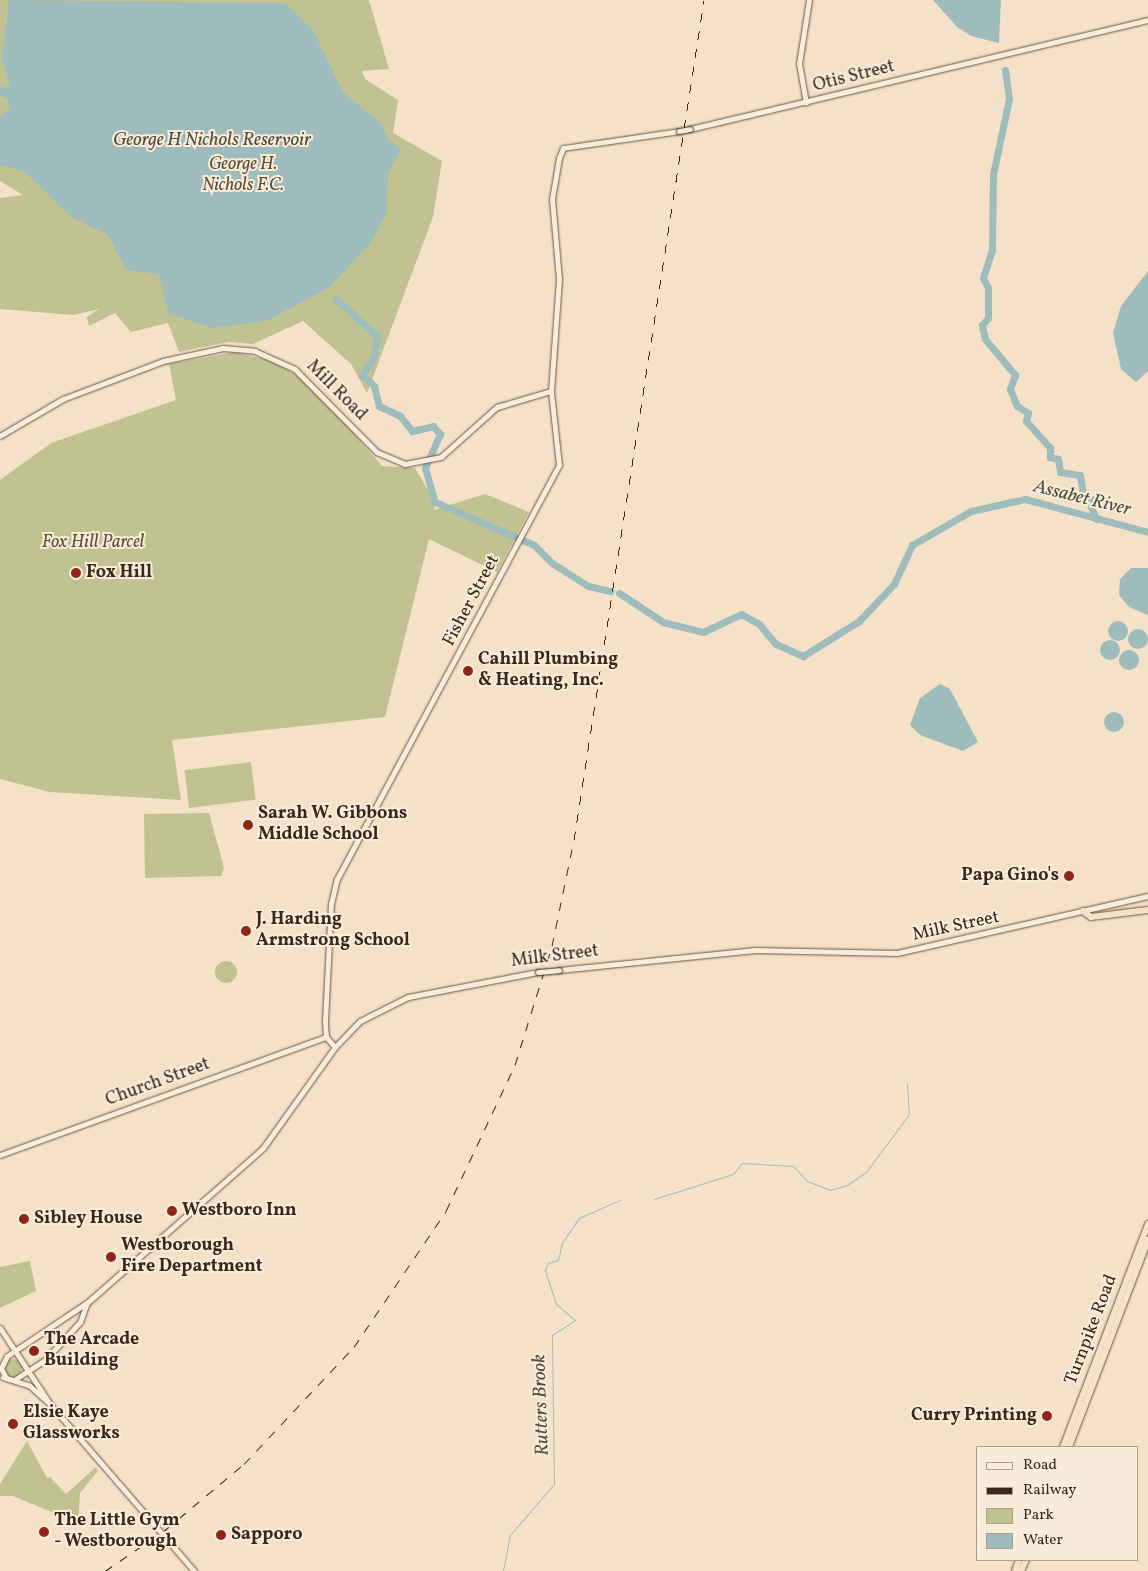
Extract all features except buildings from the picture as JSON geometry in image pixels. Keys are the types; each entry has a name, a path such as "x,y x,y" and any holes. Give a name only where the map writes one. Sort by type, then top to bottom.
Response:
{"highway":[{"path":"1083,911 1091,917 1148,910"},
{"name":"Turnpike Road","path":"1063,1446 1148,1224"},
{"name":"Turnpike Road","path":"1070,1446 1148,1240"}],"main road":[{"name":"Otis Street","path":"563,148 690,129 806,103 1148,20"},
{"name":"Fisher Street","path":"326,1037 331,904 337,878 520,541 559,465 551,391 560,279 552,194 563,148"},
{"name":"Milk Street","path":"4,1360 14,1349 88,1302 263,1148 335,1047 360,1021 391,1002 538,972 755,950 897,953 1148,896"},
{"path":"326,1037 335,1047"},
{"name":"Milk Street","path":"14,1380 39,1365 80,1322 88,1302"},
{"path":"0,1328 50,1404"},
{"path":"23,1363 4,1360 3,1377 28,1385 50,1404 194,1571"},
{"path":"22,1376 23,1363"},
{"path":"37,1382 39,1365"}],"street":[{"path":"806,103 799,64 809,0"},
{"name":"Mill Road","path":"0,436 55,403 147,367 233,348 264,354 294,369 377,452 393,461 418,464 441,457 492,410 551,391"},
{"name":"Church Street","path":"0,1155 326,1037"}],"green space":[{"name":"George H Nichols Reservoir","path":"0,0 369,0 389,69 362,71 365,79 398,100 393,133 442,161 433,217 367,393 351,364 303,321 253,344 228,342 179,352 168,323 131,332 115,313 89,326 87,317 99,309 73,315 0,309 0,198 23,195 0,181"},
{"name":"Fox Hill Parcel","path":"235,352 273,361 313,386 382,466 415,468 436,504 434,510 485,494 529,512 497,572 429,539 385,717 172,740 181,800 50,792 0,779 0,480 51,443 176,400 169,364"},
{"path":"251,762 256,800 189,808 184,770"},
{"path":"209,813 224,868 221,876 145,878 144,814"},
{"path":"226,961 234,964 237,972 234,980 226,983 218,980 215,972 218,964"},
{"path":"30,1261 36,1291 0,1308 0,1267"},
{"path":"13,1359 19,1362 22,1368 19,1374 13,1377 7,1374 4,1368 7,1362"},
{"path":"27,1441 47,1478 50,1477 66,1494 96,1467 98,1471 80,1493 78,1523 13,1496 0,1496 0,1484"}],"water":[{"name":"George H Nichols Reservoir","path":"9,0 285,3 313,30 343,92 382,124 389,141 401,149 388,174 386,215 370,244 328,288 266,321 213,328 168,314 159,274 126,270 108,235 70,216 25,172 0,165 0,116 10,109 8,99 0,95 0,87 10,88 2,58"},
{"path":"933,0 1001,0 999,43 971,36 957,27"},
{"path":"1148,271 1148,371 1136,382 1121,369 1113,333 1121,306"},
{"path":"1131,568 1148,568 1148,615 1129,607 1119,595 1120,579"},
{"path":"1118,621 1125,624 1128,631 1125,638 1118,641 1111,638 1108,631 1111,624"},
{"path":"1138,629 1145,632 1148,639 1145,646 1138,649 1131,646 1128,639 1131,632"},
{"path":"1110,640 1117,643 1120,650 1117,657 1110,660 1103,657 1100,650 1103,643"},
{"path":"1129,650 1136,653 1139,660 1136,667 1129,670 1122,667 1119,660 1122,653"},
{"path":"940,684 950,689 978,742 963,751 920,735 910,725 920,698"},
{"path":"1114,712 1121,715 1124,722 1121,729 1114,732 1107,729 1104,722 1107,715"}],"waterway":[{"path":"1005,70 1009,99 993,174 992,250 983,278 988,288 988,318 982,325 985,339 1015,375 1010,389 1017,406 1028,413 1026,421 1050,448 1050,457 1058,459 1060,472 1080,475 1083,495 1096,501 1091,507 1096,519"},
{"name":"Assabet River","path":"336,299 377,336 374,357 362,374 374,386 379,406 400,416 412,431 433,426 440,434 425,468 435,502 534,545 552,563 588,586 610,591"},
{"name":"Assabet River","path":"619,593 663,622 703,632 741,614 759,624 776,644 803,656 859,621 894,584 912,545 971,511 1025,499 1148,532"},
{"name":"Rutters Brook","path":"654,1199 733,1174 742,1163 793,1166 807,1181 830,1190 847,1185 866,1172 909,1114 907,1083"},
{"name":"Rutters Brook","path":"503,1571 510,1535 554,1484 552,1335 575,1320 556,1304 545,1270 548,1263 558,1260 562,1243 579,1218 620,1200"}],"railway":[{"path":"105,1571 165,1530 244,1464 354,1347 446,1211 515,1065 552,946 574,840 704,0"}],"place":[{"name":"Fox Hill","path":"76,573"},
{"name":"Cahill Plumbing & Heating, Inc.","path":"468,671"},
{"name":"Sarah W. Gibbons Middle School","path":"248,825"},
{"name":"Papa Gino's","path":"1069,876"},
{"name":"J. Harding Armstrong School","path":"246,931"},
{"name":"Westboro Inn","path":"172,1211"},
{"name":"Sibley House","path":"24,1219"},
{"name":"Westborough Fire Department","path":"111,1257"},
{"name":"The Arcade Building","path":"34,1351"},
{"name":"Curry Printing","path":"1047,1416"},
{"name":"Elsie Kaye Glassworks","path":"13,1424"},
{"name":"The Little Gym - Westborough","path":"44,1532"},
{"name":"Sapporo","path":"221,1535"}],"park label":[{"name":"George H. Nichols F.C.","path":"243,176"}]}
